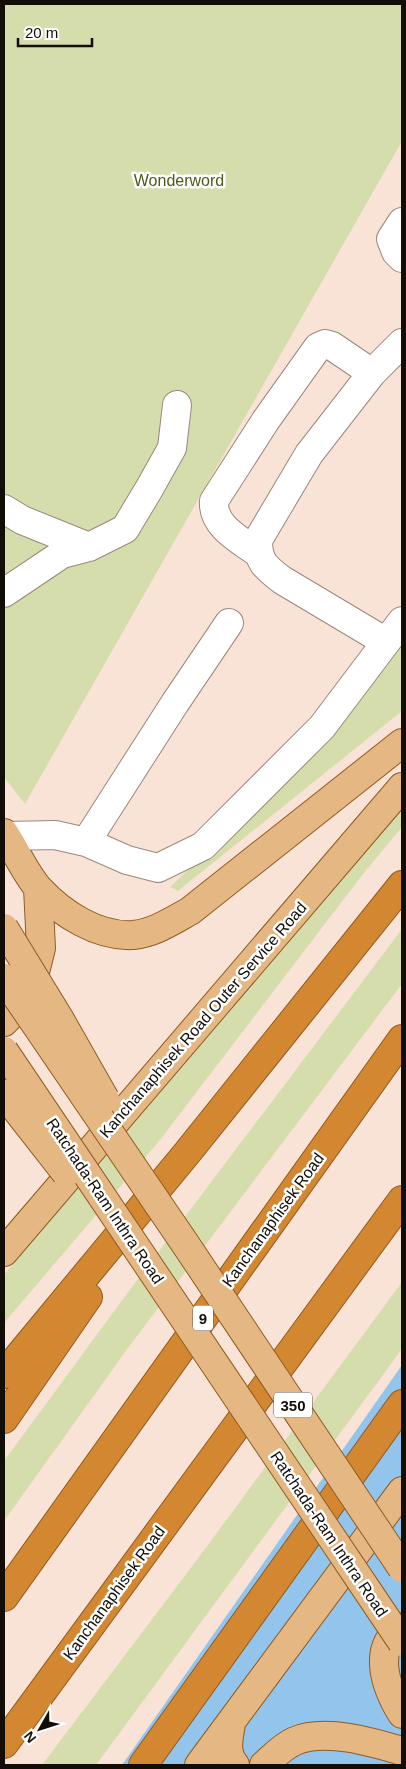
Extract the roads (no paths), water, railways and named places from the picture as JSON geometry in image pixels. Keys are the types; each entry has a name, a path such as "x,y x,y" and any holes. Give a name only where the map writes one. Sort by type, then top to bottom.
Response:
{"highway":[{"path":"4,1374 187,1154 402,885"},
{"name":"Kanchanaphisek Road","path":"4,1597 402,1039"},
{"path":"4,1419 187,1154"},
{"name":"Kanchanaphisek Road","path":"4,1744 402,1200"},
{"path":"143,1765 402,1404"}],"main road":[{"path":"5,835 38,888 62,910 84,924 109,932 134,935 161,928 190,911 402,743"},
{"name":"Kanchanaphisek Road Outer Service Road","path":"4,1252 402,786"},
{"path":"4,1022 29,996 41,948 38,888"},
{"name":"350","path":"4,928 93,1077 184,1242"},
{"name":"350","path":"4,978 184,1242 402,1568"},
{"name":"Ratchada-Ram Inthra Road","path":"4,1051 402,1642"},
{"name":"Ratchada-Ram Inthra Road","path":"4,1094 206,1351"},
{"path":"199,1765 402,1491"},
{"path":"402,1628 397,1631 386,1646 383,1663 386,1681 402,1714"},
{"path":"231,1723 227,1750 230,1760 235,1765"},
{"path":"264,1765 282,1749 295,1741 308,1738 332,1736 370,1742 402,1751"}],"lane":[{"path":"402,222 391,239 396,252 402,258"},
{"path":"258,553 258,540 309,454 372,373 402,343"},
{"path":"372,373 332,346 321,344 266,420 214,501 213,511 226,530 258,553 266,568 282,580 386,642"},
{"path":"4,593 62,554 89,547 125,529 150,489 172,448 177,405"},
{"path":"10,521 89,547"},
{"path":"5,835 55,835 86,842 127,860 158,868 203,846 322,727 402,621"},
{"path":"86,842 229,623"}],"water":[{"path":"402,1365 402,1765 122,1765"}],"park label":[{"name":"Wonderword","path":"179,180"}]}
